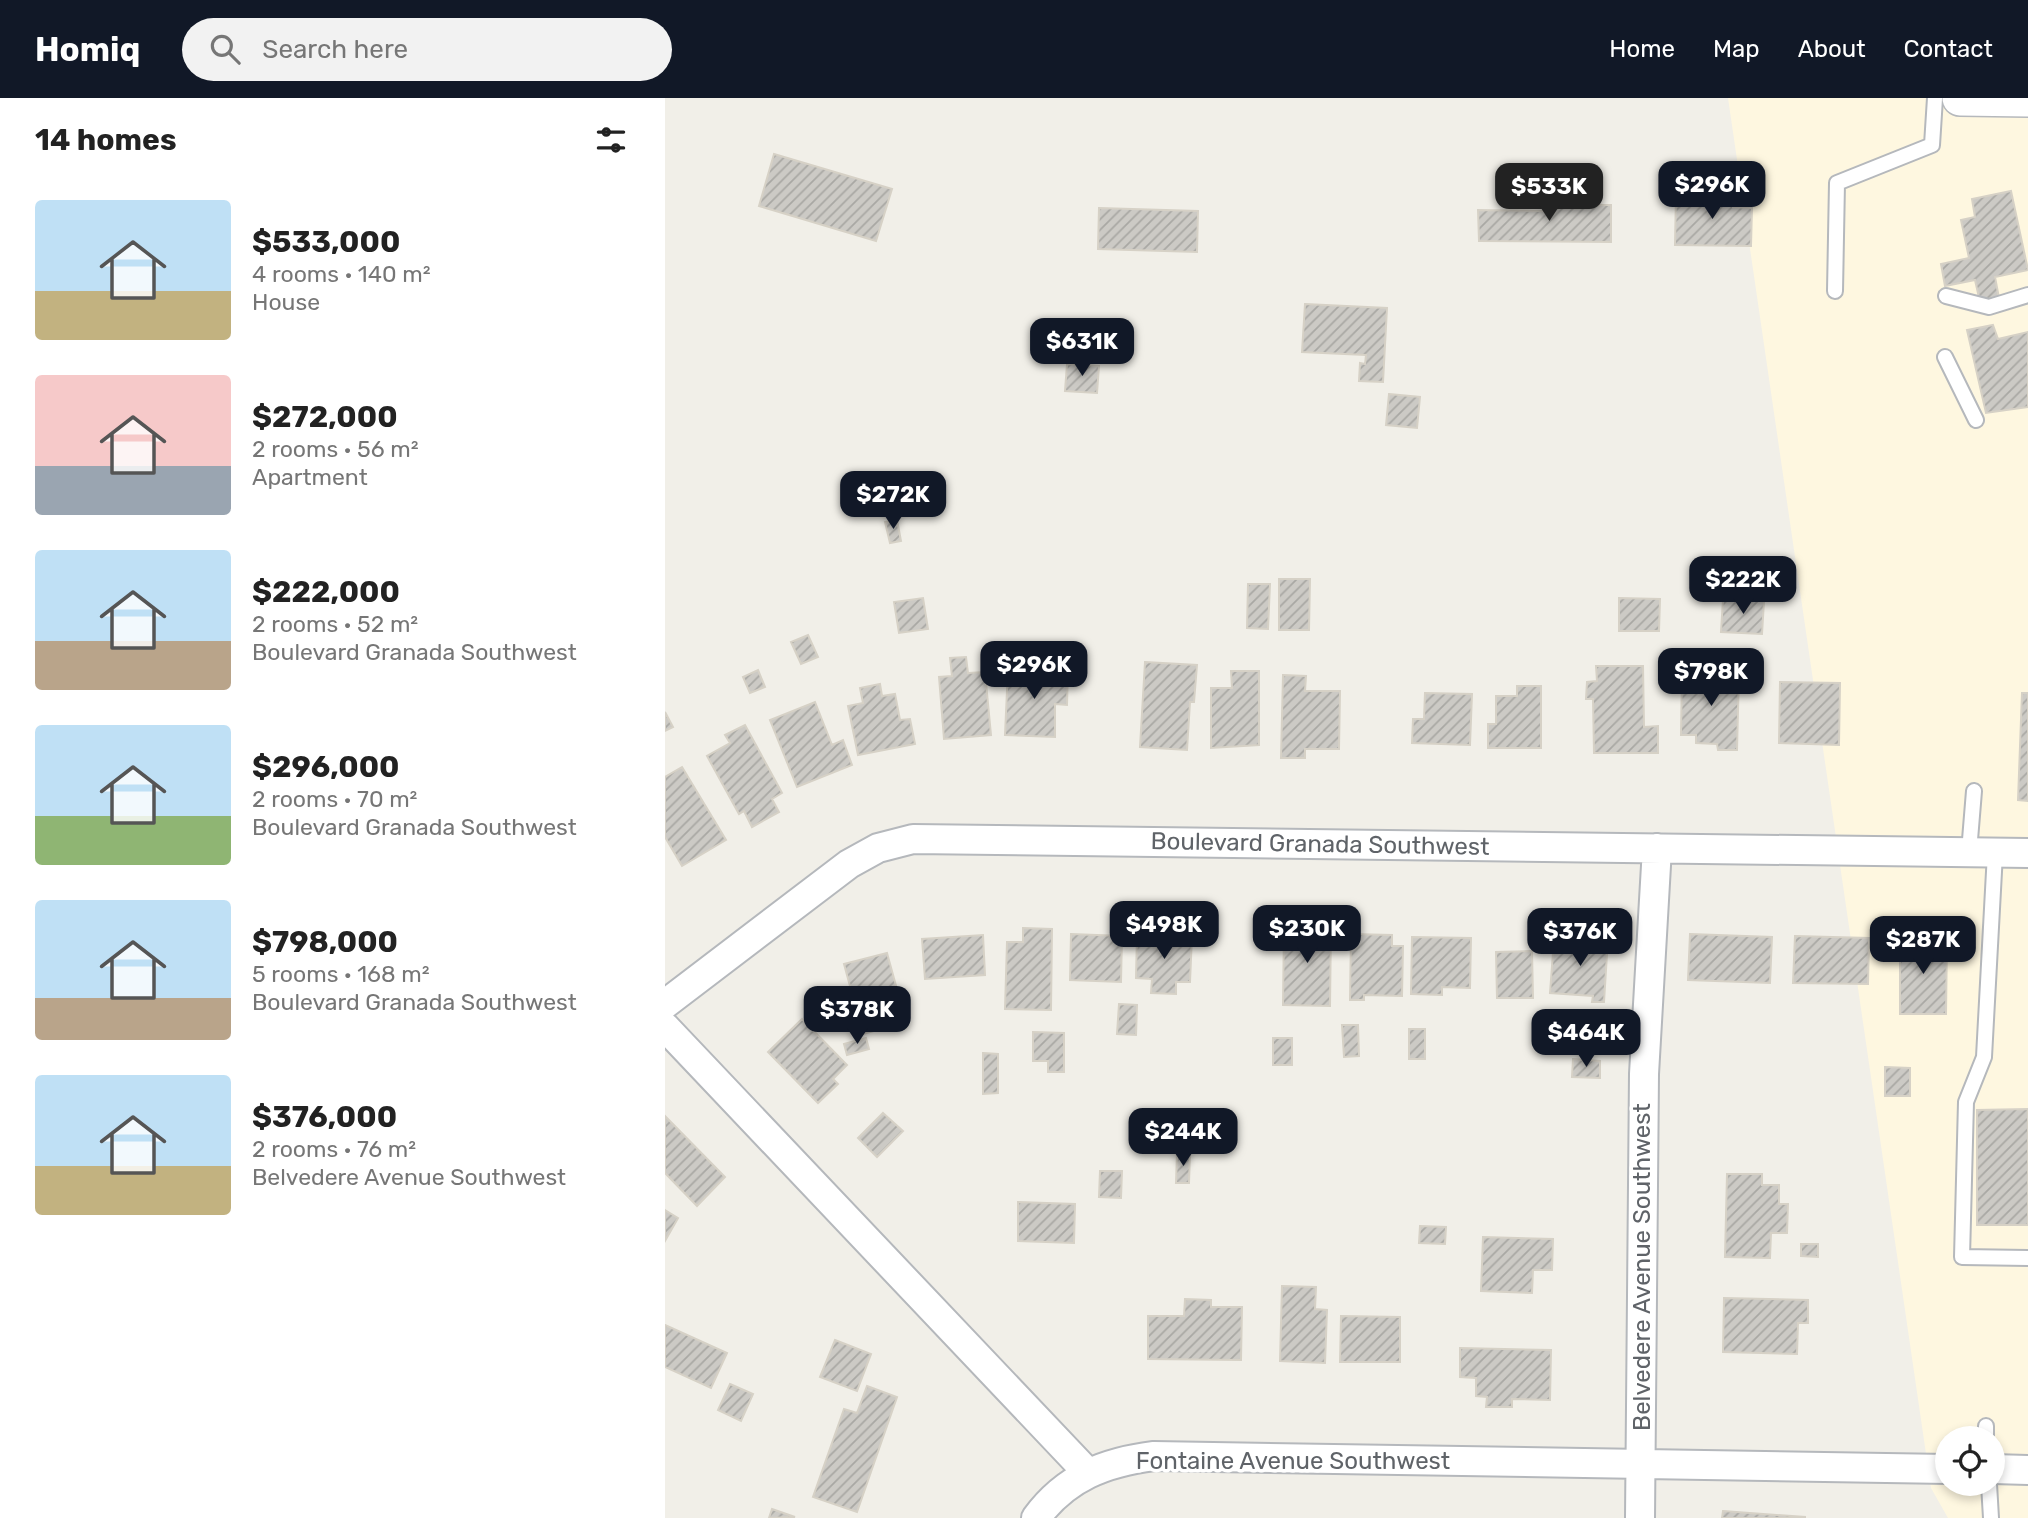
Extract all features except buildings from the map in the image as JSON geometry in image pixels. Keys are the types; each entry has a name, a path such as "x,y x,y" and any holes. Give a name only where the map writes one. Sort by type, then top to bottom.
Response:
{"street":[{"path":"1960,98 2028,99"},
{"name":"Boulevard Granada Southwest","path":"665,1004 849,864 878,848 913,839 2028,853"},
{"name":"Belvedere Avenue Southwest","path":"1640,1518 1644,1074 1657,848"},
{"path":"665,1027 1088,1473"},
{"name":"Fontaine Avenue Southwest","path":"1036,1518 1048,1502 1088,1473 1122,1461 1154,1457 1935,1469"},
{"path":"2005,1469 2028,1470"}],"lane":[{"path":"1835,290 1837,183 1932,145 1935,98"},
{"path":"1945,296 1989,307 2028,295"},
{"path":"1945,357 1976,420"},
{"path":"1974,791 1982,853 1984,1057 1966,1102 1962,1257 2028,1258"},
{"path":"1990,1496 1991,1518"}],"shaded area":[{"path":"1728,98 2028,98 2028,1518 1948,1518 1936,1496 2005,1496 2005,1426 1935,1426 1935,1495 1931,1488"}]}
